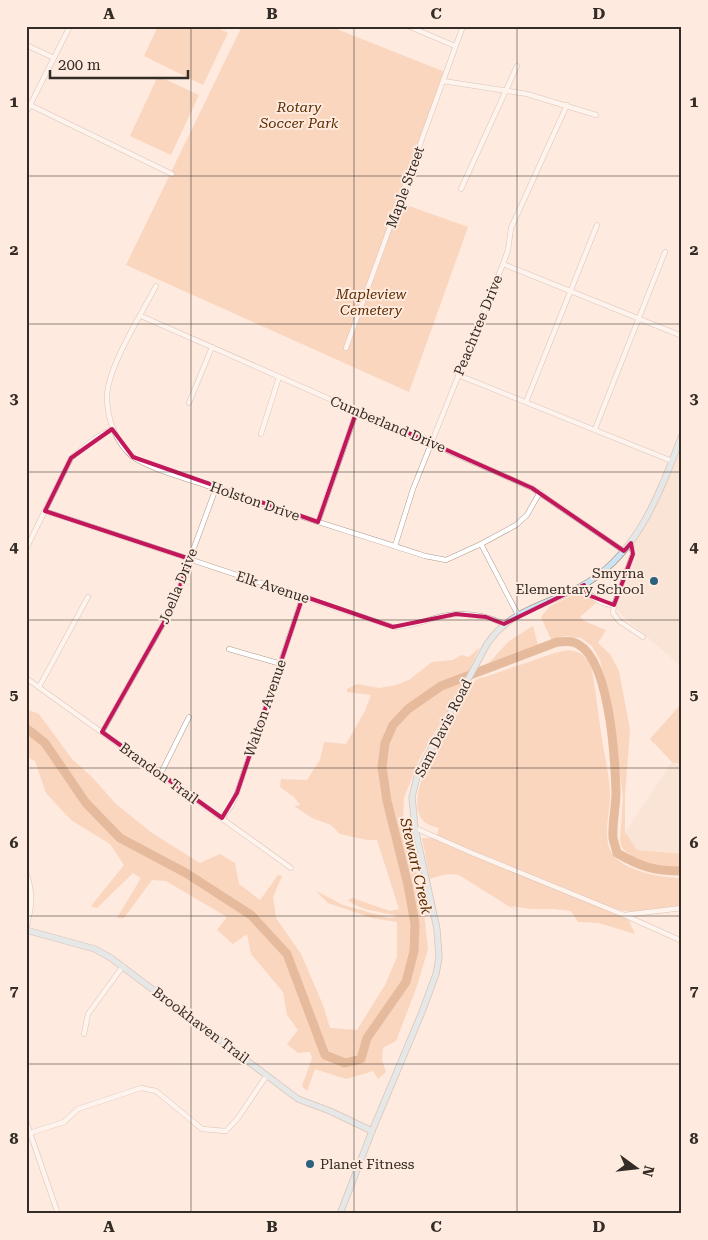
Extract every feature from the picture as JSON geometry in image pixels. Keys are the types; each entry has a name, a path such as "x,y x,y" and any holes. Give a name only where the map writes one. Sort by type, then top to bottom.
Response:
{"street":[{"path":"26,113 70,26"},
{"path":"408,26 455,46"},
{"name":"Maple Street","path":"346,348 462,26"},
{"path":"26,45 54,58"},
{"path":"461,189 516,66"},
{"path":"443,81 537,96 596,115"},
{"path":"30,105 172,174"},
{"name":"Peachtree Drive","path":"395,546 413,489 431,442 503,264 508,250 511,228 567,106"},
{"path":"526,402 597,225"},
{"path":"595,430 665,252"},
{"path":"503,264 682,336"},
{"name":"Holston Drive","path":"156,286 110,374 107,397 112,429 116,438 133,457 153,467 318,522 425,556 446,560 481,544 524,519 540,492"},
{"name":"Cumberland Drive","path":"141,316 431,442 540,492 624,551"},
{"path":"189,403 212,348"},
{"path":"458,374 672,461"},
{"path":"261,434 280,377"},
{"path":"318,522 357,410"},
{"path":"26,549 72,458 94,439 112,429"},
{"name":"Sam Davis Road","path":"340,1214 372,1131 432,988 437,966 437,929 415,828 412,797 418,773 489,641 504,624 518,615 583,586 606,569 631,543 652,509 682,435"},
{"name":"Joella Drive","path":"102,732 171,610 216,488"},
{"name":"Elk Avenue","path":"45,510 393,626 406,627 442,616 456,614 486,617 504,624"},
{"path":"631,543 633,554 614,605 613,613 619,621 643,637"},
{"path":"481,544 518,615"},
{"path":"583,586 588,595 614,605"},
{"name":"Walton Avenue","path":"222,818 232,805 303,596"},
{"path":"39,687 88,597"},
{"path":"229,649 280,664"},
{"name":"Brandon Trail","path":"26,678 291,868"},
{"path":"160,775 189,717"},
{"path":"415,828 681,940"},
{"path":"26,872 32,888 26,929"},
{"path":"624,915 682,908"},
{"name":"Brookhaven Trail","path":"26,929 94,949 111,958 298,1099 330,1111 372,1131"},
{"path":"84,1034 88,1014 123,966"},
{"path":"30,1133 64,1122 78,1109 141,1088 156,1091 202,1129 226,1131 238,1118 267,1075"},
{"path":"26,1121 58,1214"}],"highlighted area":[{"path":"357,410 532,488 624,551 631,543 633,554 614,605 588,595 584,585 504,624 486,617 456,614 393,627 303,596 237,793 222,818 102,732 171,610 190,559 45,511 71,458 112,429 133,457 318,522"}],"shaded area":[{"name":"Smyrna Elementary School","path":"682,444 682,667 616,610 638,553 633,544 659,501"},
{"path":"682,747 682,854 637,850 625,832"}],"green space":[{"path":"158,26 214,26 228,33 203,85 144,56"},
{"name":"Rotary Soccer Park","path":"242,26 329,26 445,72 398,202 468,227 409,392 126,265"},
{"path":"158,76 199,95 171,155 130,136"},
{"path":"583,590 596,603 580,617 584,621 606,630 598,643 610,654 619,671 630,730 625,795 625,832 637,850 682,854 682,868 649,865 632,857 622,848 620,841 623,797 609,697 600,660 592,646 581,638 567,636 551,639 541,617 550,606"},
{"path":"533,626 538,645 488,664 509,641"},
{"path":"480,647 464,681 419,760 404,798 403,817 416,869 428,949 417,986 396,1041 383,1048 382,1060 386,1072 378,1079 373,1071 346,1079 315,1069 307,1091 302,1086 312,1058 310,1052 298,1053 287,1044 298,1030 287,1015 283,992 251,954 247,934 233,944 217,930 227,917 166,881 152,880 124,918 117,918 141,878 133,873 97,908 91,906 124,865 110,844 71,820 46,793 35,761 26,756 26,709 39,714 72,759 92,777 116,804 152,833 200,863 220,854 235,863 239,884 260,900 278,875 282,876 273,897 276,918 301,954 323,1005 330,1028 357,1030 385,985 397,957 397,922 372,918 328,903 316,891 343,905 389,918 396,917 396,915 365,909 348,900 352,898 390,911 399,909 377,840 367,840 340,834 331,825 312,818 294,806 300,805 294,797 280,787 281,779 307,780 320,760 324,742 346,744 365,711 371,695 347,692 347,689 357,684 379,688 396,685 409,680 432,662 453,660 461,655 469,657"},
{"path":"569,650 582,654 591,665 609,783 610,797 607,835 610,850 620,862 636,870 665,877 682,878 682,906 634,912 614,908 589,898 591,903 624,915 635,934 599,923 578,922 571,911 510,906 518,910 510,907 459,875 451,874 430,879 422,838 436,838 439,828 426,823 420,816 417,804 419,789 442,735 469,689 474,681 479,678"},
{"path":"682,703 682,764 672,762 650,739"}],"waterway":[{"name":"Stewart Creek","path":"26,728 45,743 86,803 120,838 186,873 251,915 287,954 325,1055 345,1063 361,1059 367,1038 406,982 414,951 415,924 408,885 387,801 382,767 385,743 393,725 408,709 441,686 557,642 573,642 585,650 595,665 603,685 612,733 616,798 613,838 617,853 633,862 648,867 682,871"}],"place":[{"name":"Smyrna Elementary School","path":"654,581"},
{"name":"Planet Fitness","path":"310,1164"}],"park label":[{"name":"Mapleview Cemetery","path":"371,302"}]}
